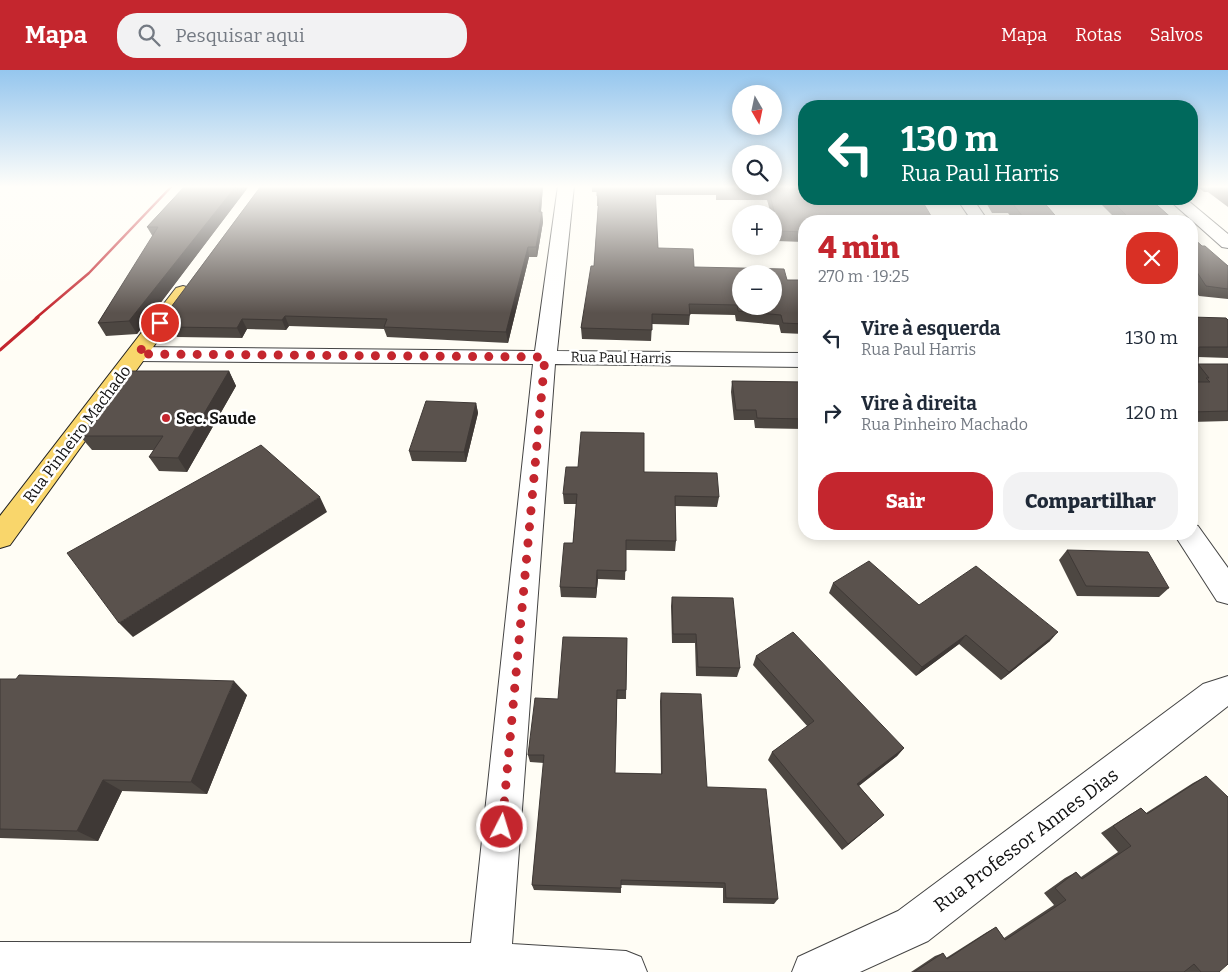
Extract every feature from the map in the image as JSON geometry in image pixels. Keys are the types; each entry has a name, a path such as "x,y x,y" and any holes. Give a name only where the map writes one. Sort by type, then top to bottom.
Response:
{"main road":[{"name":"Rua Pinheiro Machado","path":"0,537 196,274"}],"street":[{"path":"489,968 545,357 561,228"},
{"path":"1210,228 1228,243"},
{"name":"Rua Paul Harris","path":"138,354 798,360"},
{"path":"1192,540 1228,592"},
{"name":"Rua Professor Annes Dias","path":"813,972 913,926 1215,695 1228,691"},
{"path":"0,963 489,968 626,972"}],"building":[{"path":"157,228 203,228 129,321 98,323"},
{"path":"230,228 539,228 536,247 528,247 506,332 384,327 387,319 285,316 282,320 242,319 237,328 171,327 176,321 160,322"},
{"path":"597,228 657,228 658,248 693,249 694,267 732,268 732,305 689,304 690,315 652,314 652,330 581,328 591,266 594,266"},
{"path":"782,228 798,228 798,232 782,231"},
{"path":"1198,242 1228,266 1228,289 1206,286 1198,274"},
{"path":"782,269 784,269 787,280 798,280 798,324 783,323 781,315"},
{"path":"1198,317 1226,318 1228,320 1228,347 1199,347 1198,364"},
{"path":"1198,364 1228,364 1228,411 1198,412 1198,382 1210,382 1206,378 1209,378"},
{"name":"Sec. Saude","path":"128,371 229,371 178,458 149,457 163,436 80,436"},
{"path":"732,381 798,382 798,419 757,418 756,410 736,410"},
{"path":"426,401 476,403 464,452 409,451"},
{"path":"581,432 644,433 644,472 717,473 719,497 675,496 676,541 626,540 626,571 597,570 596,588 560,587 564,543 573,543 577,494 563,494 566,467 578,467"},
{"path":"261,445 320,497 119,623 67,553"},
{"path":"1067,550 1148,552 1169,588 1086,586"},
{"path":"869,561 919,605 976,566 1058,632 1009,672 966,635 922,667 833,583"},
{"path":"672,597 733,598 740,668 698,667 696,634 673,634"},
{"path":"793,632 904,748 857,784 884,815 848,844 772,752 814,721 756,656"},
{"path":"563,637 627,638 626,690 617,690 615,773 662,774 661,693 701,694 707,787 766,789 778,899 726,898 725,883 621,880 621,888 532,885 544,755 528,755 535,698 558,699"},
{"path":"19,675 234,681 191,782 103,780 77,831 0,829 0,679 16,679"},
{"path":"1206,776 1228,797 1228,964 1219,972 1201,972 1194,964 1184,972 914,972 943,953 947,959 996,927 1005,940 1066,900 1055,888 1076,872 1082,879 1131,846 1113,826 1141,808 1147,814"}],"railway":[{"path":"36,318 89,273 132,228"},
{"path":"0,350 38,317"}],"place":[{"name":"Sec. Saude","path":"166,418"}],"route":[{"path":"160,323 138,354 545,357 502,827"}]}
